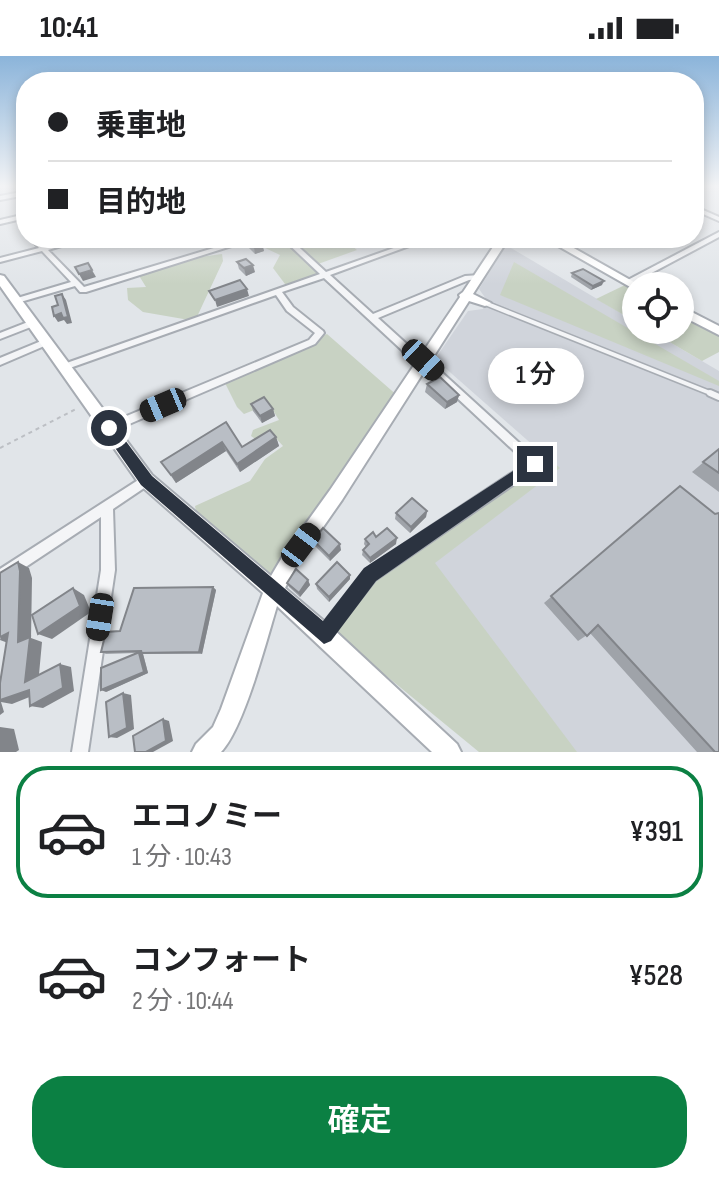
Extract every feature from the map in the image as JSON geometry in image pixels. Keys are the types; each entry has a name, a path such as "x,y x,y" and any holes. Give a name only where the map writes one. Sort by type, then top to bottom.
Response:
{"street":[{"path":"0,260 43,248 83,290 221,248"},
{"path":"296,248 535,464 370,575 324,634"},
{"path":"64,367 400,248"},
{"path":"204,752 221,735 273,591 290,560 336,495 494,248"},
{"path":"570,248 622,278"},
{"path":"653,272 695,248"},
{"path":"371,318 477,277"},
{"path":"0,278 146,480 324,634 449,752"},
{"path":"17,301 76,283"},
{"path":"109,428 312,342 320,333 290,309 278,292"},
{"path":"464,295 485,303"},
{"path":"694,318 719,331"},
{"path":"0,336 33,323"},
{"path":"0,362 46,342"},
{"path":"0,577 146,480"},
{"path":"80,752 108,570 107,506"}],"lane":[{"path":"485,303 719,397"}],"path":[{"path":"0,448 89,402"}],"shaded area":[{"path":"504,248 511,248 622,314 622,344 673,344 719,371 719,752 576,752 434,563 559,468 435,359 468,311 483,309 486,299 479,289"}],"green space":[{"path":"265,248 291,248 321,274 288,288 273,268 280,255"},
{"path":"300,248 357,250 318,264"},
{"path":"222,254 223,261 195,321 143,312 128,300 127,288 146,287 138,274 193,258"},
{"path":"514,262 622,325 622,344 655,344 719,381 719,386 500,295"},
{"path":"622,286 622,314 596,299"},
{"path":"694,321 719,334 719,352 702,361 673,344 694,344"},
{"path":"327,334 399,397 280,578 241,563 236,544 199,527 195,506 250,481 265,459 283,446 273,435 258,441 251,436 253,430 279,420 269,404 244,414 237,407 222,377 244,371"},
{"path":"549,458 560,468 435,563 577,752 479,752 334,633 377,570"}],"building":[{"path":"246,259 253,265 244,268 237,262"},
{"path":"88,263 92,270 79,274 75,267"},
{"path":"583,269 604,281 593,286 572,273"},
{"path":"240,280 247,289 215,300 209,291"},
{"path":"62,294 68,317 63,318 61,313 54,316 52,307 58,305 55,296"},
{"path":"440,377 459,395 447,402 427,384"},
{"path":"264,397 273,409 260,416 251,404"},
{"path":"226,422 242,447 270,430 276,437 237,464 222,442 171,475 161,462"},
{"path":"719,449 719,473 703,462"},
{"path":"680,486 715,514 719,513 719,752 715,752 598,625 587,636 551,596"},
{"path":"412,498 427,511 411,527 396,513"},
{"path":"323,528 340,544 329,556 313,540"},
{"path":"387,528 397,538 370,558 363,550 369,544 365,539 373,532 376,537"},
{"path":"18,562 18,642 30,637 25,682 60,664 63,688 30,706 29,690 0,700 8,633 0,637 0,573"},
{"path":"337,562 350,575 329,597 316,584"},
{"path":"296,569 308,580 299,593 287,583"},
{"path":"213,587 199,652 139,653 144,672 101,690 101,668 142,651 101,652 106,632 120,631 134,588"},
{"path":"73,588 80,606 38,634 32,615"},
{"path":"123,693 127,728 109,737 106,702"},
{"path":"163,719 166,741 146,752 135,752 133,736"}],"route":[{"path":"109,428 146,480 324,634 370,575 535,464"}]}
